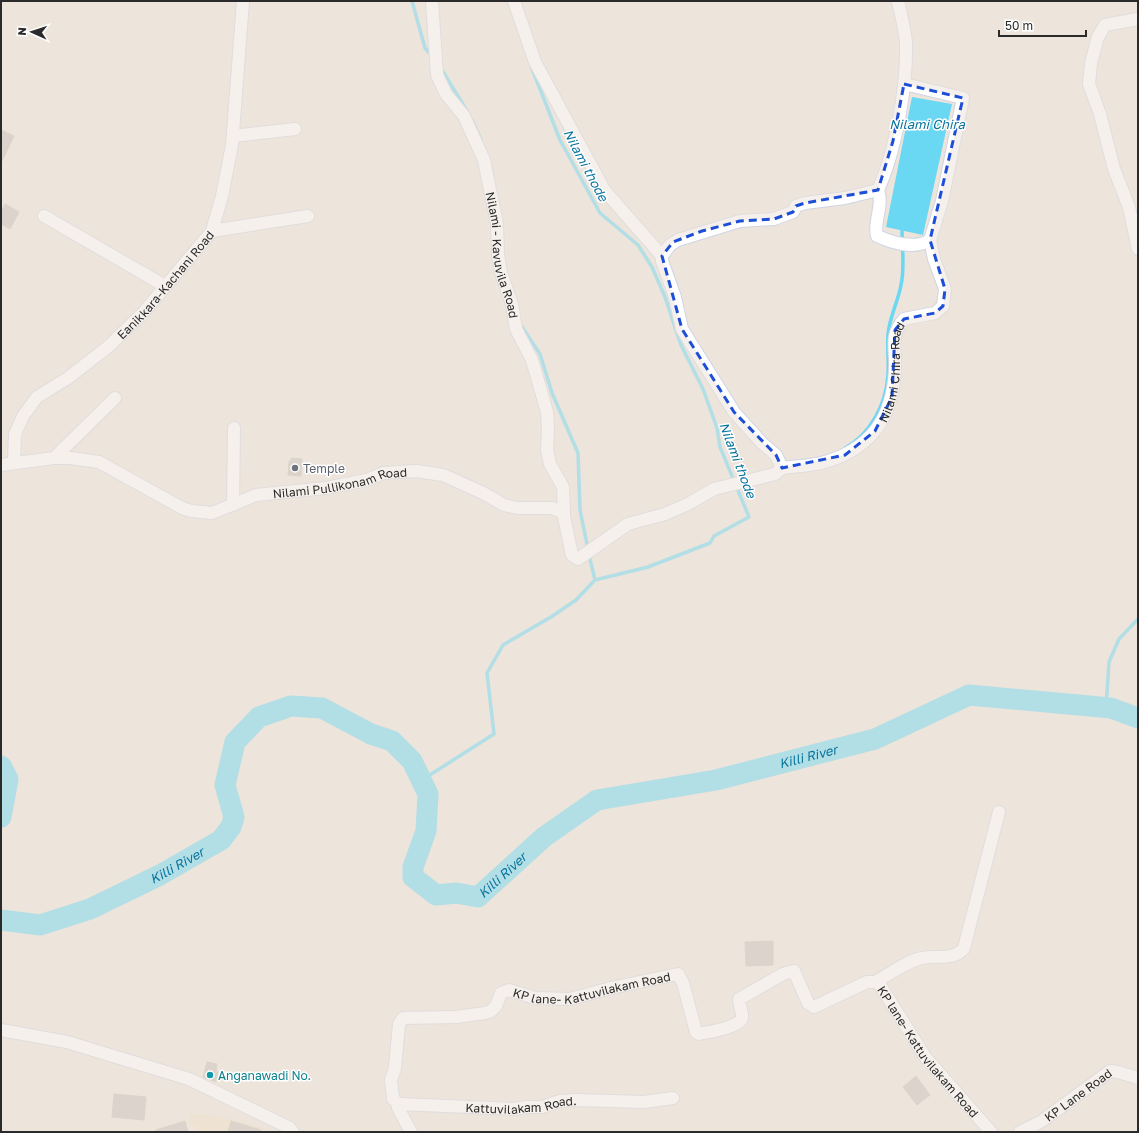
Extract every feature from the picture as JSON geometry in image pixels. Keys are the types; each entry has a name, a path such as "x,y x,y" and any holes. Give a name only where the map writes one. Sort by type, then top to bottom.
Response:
{"street":[{"name":"Eanikkara-Kachani Road","path":"14,462 15,434 24,416 37,397 68,378 109,346 143,313 212,231 222,196 233,136 244,1"},
{"name":"Nilami - Kavuvila Road","path":"432,1 437,75 446,94 464,116 484,160 497,224 498,255 502,273 512,304 516,329 532,360 547,412 547,450 550,464 563,486 564,513"},
{"path":"514,1 536,62 606,191 662,256 662,261 674,297 682,329 734,412 762,443 776,455 782,468 775,474 765,478 728,484 714,489 688,504 665,514 628,524 578,559 572,555 564,513"},
{"path":"898,1 906,42 904,84 894,141 878,190 880,204 876,231 877,236 893,242 917,245 930,240 942,201 963,98 904,84"},
{"path":"1138,19 1105,25 1098,37 1094,50 1089,84 1100,114 1114,169 1129,207 1138,249"},
{"path":"233,136 295,129"},
{"path":"662,256 673,242 702,231 740,221 774,219 793,212 796,206 805,202 845,198 878,190"},
{"path":"44,216 165,286"},
{"path":"212,231 308,216"},
{"name":"Nilami Chira Road","path":"782,468 819,464 845,455 860,446 875,431 888,410 892,397 895,368 895,330 904,319 935,313 944,306 944,290 934,259 930,240"},
{"path":"54,458 115,398"},
{"path":"233,505 234,428"},
{"name":"Nilami Pullikonam Road","path":"14,462 70,458 99,462 191,511 212,513 256,495 326,488 367,480 383,473 416,471 444,475 483,493 504,505 516,508 552,508 564,513"},
{"path":"1,465 14,462"},
{"path":"877,981 917,960 960,954 964,948 999,812"},
{"name":"KP lane- Kattuvilakam Road","path":"400,1104 393,1099 391,1080 395,1068 399,1024 403,1018 456,1017 486,1013 491,1011 496,1006 501,993 509,990 535,998 570,999 611,988 678,974 683,983 696,1032 699,1034 733,1026 741,1021 742,1017 739,1000 783,974 794,971 808,1003 814,1007 867,982 877,981 926,1058 991,1132"},
{"path":"1,1030 67,1042 190,1079 290,1128 294,1132"},
{"name":"KP Lane Road","path":"1020,1132 1042,1120 1107,1073 1118,1072 1138,1078"},
{"name":"Kattuvilakam Road.","path":"400,1104 513,1109 542,1107 560,1101 644,1102 674,1098"},
{"path":"400,1104 398,1108 411,1132"}],"highlighted area":[{"path":"904,84 963,98 930,240 945,289 943,306 935,313 904,319 895,330 892,397 875,431 845,455 782,468 776,455 734,412 682,329 662,256 673,242 702,231 740,221 774,219 793,212 796,206 805,203 878,190 893,141"}],"shaded area":[{"path":"190,1113 218,1116 270,1130 272,1132 197,1132 198,1127 189,1125"}],"water":[{"name":"Nilami Chira","path":"912,97 952,104 923,235 886,227"}],"building":[{"path":"1,130 14,136 1,163"},
{"path":"5,204 19,212 10,229 1,224 1,212"},
{"name":"Temple","path":"291,458 302,459 301,476 288,475 289,461 291,462"},
{"path":"773,941 773,965 746,966 745,942"},
{"name":"Anganawadi No.","path":"207,1062 217,1064 216,1071 218,1072 216,1082 203,1077"},
{"path":"916,1076 930,1095 917,1105 903,1087"},
{"path":"114,1094 146,1097 144,1120 112,1117"},
{"path":"185,1121 188,1132 156,1132 156,1130"},
{"path":"231,1121 261,1130 261,1132 228,1132"}],"waterway":[{"path":"412,1 425,48 432,56"},
{"name":"Nilami thode","path":"422,780 494,734 487,673 503,645 551,617 576,600 595,580 648,567 710,543 714,536 749,517 720,447 717,428 703,389 681,345 665,297 652,267 638,245 600,213 560,140 531,66"},
{"path":"440,67 467,111"},
{"path":"472,120 481,140"},
{"path":"845,448 862,435 870,426 876,417 887,386 889,329 900,291 902,278 902,231"},
{"path":"522,327 540,354 552,393 578,453 580,510 588,549"},
{"path":"589,555 595,580"},
{"path":"1106,708 1109,662 1119,639 1138,619"},
{"name":"Killi River","path":"1,920 40,925 90,909 160,875 221,840 231,827 234,817 225,785 235,742 259,717 291,706 322,708 371,734 392,741 412,761 428,794 426,831 413,867 413,877 436,895 456,893 478,897 544,837 597,800 716,780 875,739 969,695 1111,708 1138,718"},
{"name":"Killi River","path":"1,766 8,779 1,817"}],"place":[{"name":"Temple","path":"295,468"},
{"name":"Anganawadi No.","path":"210,1075"}]}
